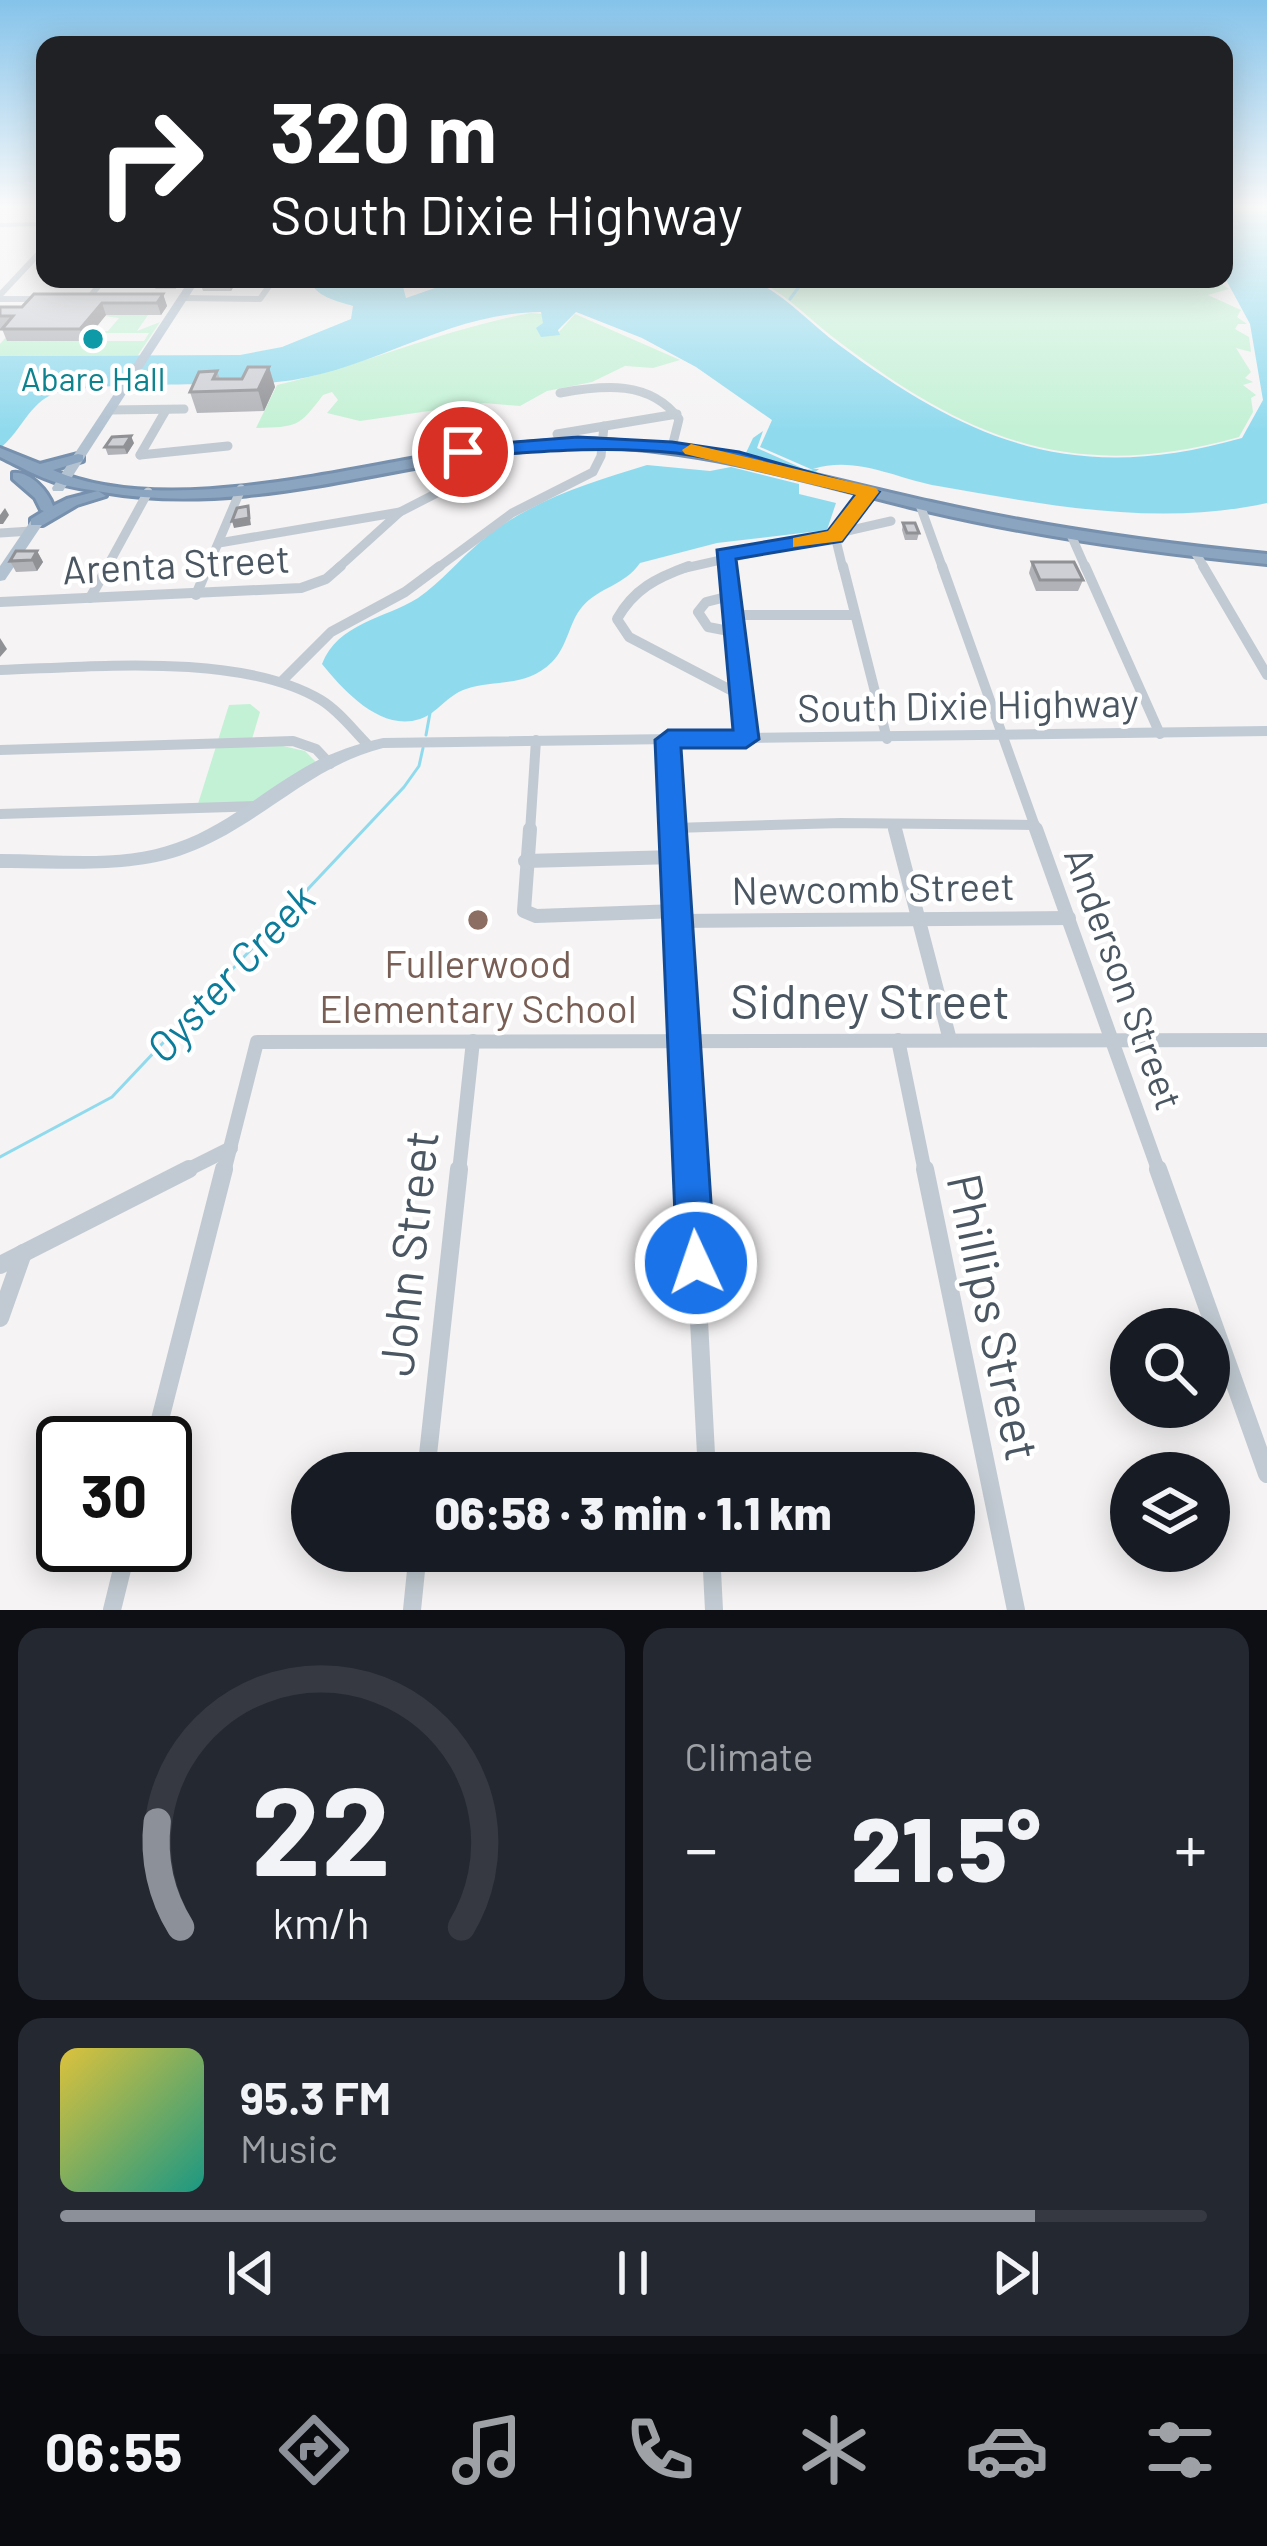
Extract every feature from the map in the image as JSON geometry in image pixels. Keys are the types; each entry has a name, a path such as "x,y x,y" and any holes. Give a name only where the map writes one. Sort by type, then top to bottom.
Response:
{"highway":[{"path":"603,440 1073,540 1267,569"},
{"path":"38,520 71,502 98,496 239,493 465,455 603,440 739,458 866,496"},
{"path":"0,452 61,484 98,496"},
{"path":"35,469 77,460 85,474 117,489"},
{"path":"0,465 42,496 38,520"},
{"path":"18,476 146,496"},
{"path":"1197,557 1267,559"}],"main road":[{"path":"0,577 189,288"},
{"path":"0,297 57,299"},
{"path":"161,298 182,298"},
{"path":"73,299 102,299"},
{"name":"South Dixie Highway","path":"375,744 1267,731"},
{"path":"0,861 157,856 187,847 330,764 375,744"}],"street":[{"path":"88,299 97,288"},
{"path":"182,298 260,299 268,288"},
{"path":"560,392 629,388 660,399 677,414 680,426 672,447"},
{"path":"109,410 184,409"},
{"path":"166,410 140,455 228,446"},
{"path":"557,434 603,440 677,414"},
{"path":"282,681 331,632 405,592 512,513 593,472 603,440"},
{"path":"219,543 400,512 472,475 465,455"},
{"path":"196,596 239,493"},
{"path":"90,598 146,496"},
{"path":"835,536 866,496"},
{"name":"Anderson Street","path":"921,509 1267,1474"},
{"name":"Arenta Street","path":"0,602 196,596 318,583 400,512"},
{"path":"0,533 38,520"},
{"path":"742,695 628,637 617,619 622,604 671,570 725,554 835,536 891,520"},
{"path":"835,536 887,739"},
{"path":"1073,540 1160,734"},
{"path":"725,554 746,739"},
{"path":"1197,557 1267,675"},
{"path":"730,596 706,602 698,618 711,629 734,632"},
{"path":"733,615 855,615"},
{"path":"0,670 157,665 282,681 325,702 375,744"},
{"path":"536,740 525,861 676,857"},
{"path":"668,740 706,1452"},
{"path":"0,750 293,741 316,749 330,764"},
{"path":"0,814 261,806"},
{"path":"895,824 950,1040"},
{"path":"674,828 1035,825"},
{"name":"Newcomb Street","path":"525,861 522,906 530,915 1069,917"},
{"name":"Phillips Street","path":"898,1040 1016,1610"},
{"name":"Sidney Street","path":"231,1148 256,1042 1267,1040"},
{"name":"John Street","path":"428,1452 473,1041"},
{"path":"0,1265 231,1148"},
{"path":"161,1416 231,1148"},
{"path":"0,1318 23,1253"},
{"path":"112,1610 121,1572"},
{"path":"412,1610 416,1572"},
{"path":"712,1572 714,1610"}],"green space":[{"path":"770,288 1228,288 1208,295 1241,310 1237,317 1247,324 1235,329 1249,337 1251,352 1236,348 1251,372 1245,378 1253,382 1243,385 1256,395 1251,398 1253,412 1239,437 1180,450 1126,456 1027,444 935,406 889,378"},
{"path":"37,302 9,341 144,341 149,333 89,333 108,331 119,318 97,315 148,315 137,331 160,322 138,355 0,356 0,344"},
{"path":"531,313 542,314 557,334 575,314 680,360 653,368 625,366 592,382 547,391 520,406 484,403 360,421 327,413 338,400 332,392 296,423 256,428 277,385"},
{"path":"250,704 260,712 252,739 305,751 318,764 256,803 198,804 229,705"}],"water":[{"path":"1233,281 1267,281 1267,503 1226,510 1102,511 938,486 861,466 829,465 813,469 819,469 813,474 744,457 753,438 763,431 757,448 813,470 760,447 772,420 696,367 642,338 576,312 558,330 560,335 541,337 536,328 543,323 541,312 506,315 440,332 344,367 277,382 66,391 42,401 0,448 0,356 240,355 282,347 351,319 353,306 315,288 403,288 406,298 435,288 767,288 888,379 981,430 1028,446 1077,455 1128,457 1183,452 1242,438 1263,400 1250,324 1230,288"},
{"path":"647,465 710,471 731,467 799,484 799,494 836,503 827,530 717,543 640,563 582,607 557,656 542,670 521,679 466,689 420,719 391,720 378,714 352,697 322,664 339,639 418,598 518,515 581,486"}],"building":[{"path":"34,294 163,294 157,303 102,303 80,329 2,329 13,316 0,316 0,307 22,307"},
{"path":"248,367 269,367 258,390 190,392 199,372 217,371 213,379 242,379"},
{"path":"131,436 124,447 105,447 112,437"},
{"path":"248,506 249,518 232,521 237,508"},
{"path":"903,523 915,523 919,533 907,533"},
{"path":"16,551 37,551 32,560 10,561"},
{"path":"1032,562 1074,562 1083,580 1040,580"}],"waterway":[{"path":"790,299 798,288"},
{"name":"Oyster Creek","path":"426,735 430,713"},
{"name":"Oyster Creek","path":"0,1157 112,1097 404,787 419,766 423,748"}],"slow traffic":[{"path":"691,450 869,492 835,536 801,543"}],"place":[{"name":"Abare Hall","path":"93,339"},
{"name":"Fullerwood Elementary School","path":"478,920"}],"route":[{"path":"463,452 578,442 672,447 739,458 869,492 835,536 725,554 746,739 668,740 696,1263"}]}
